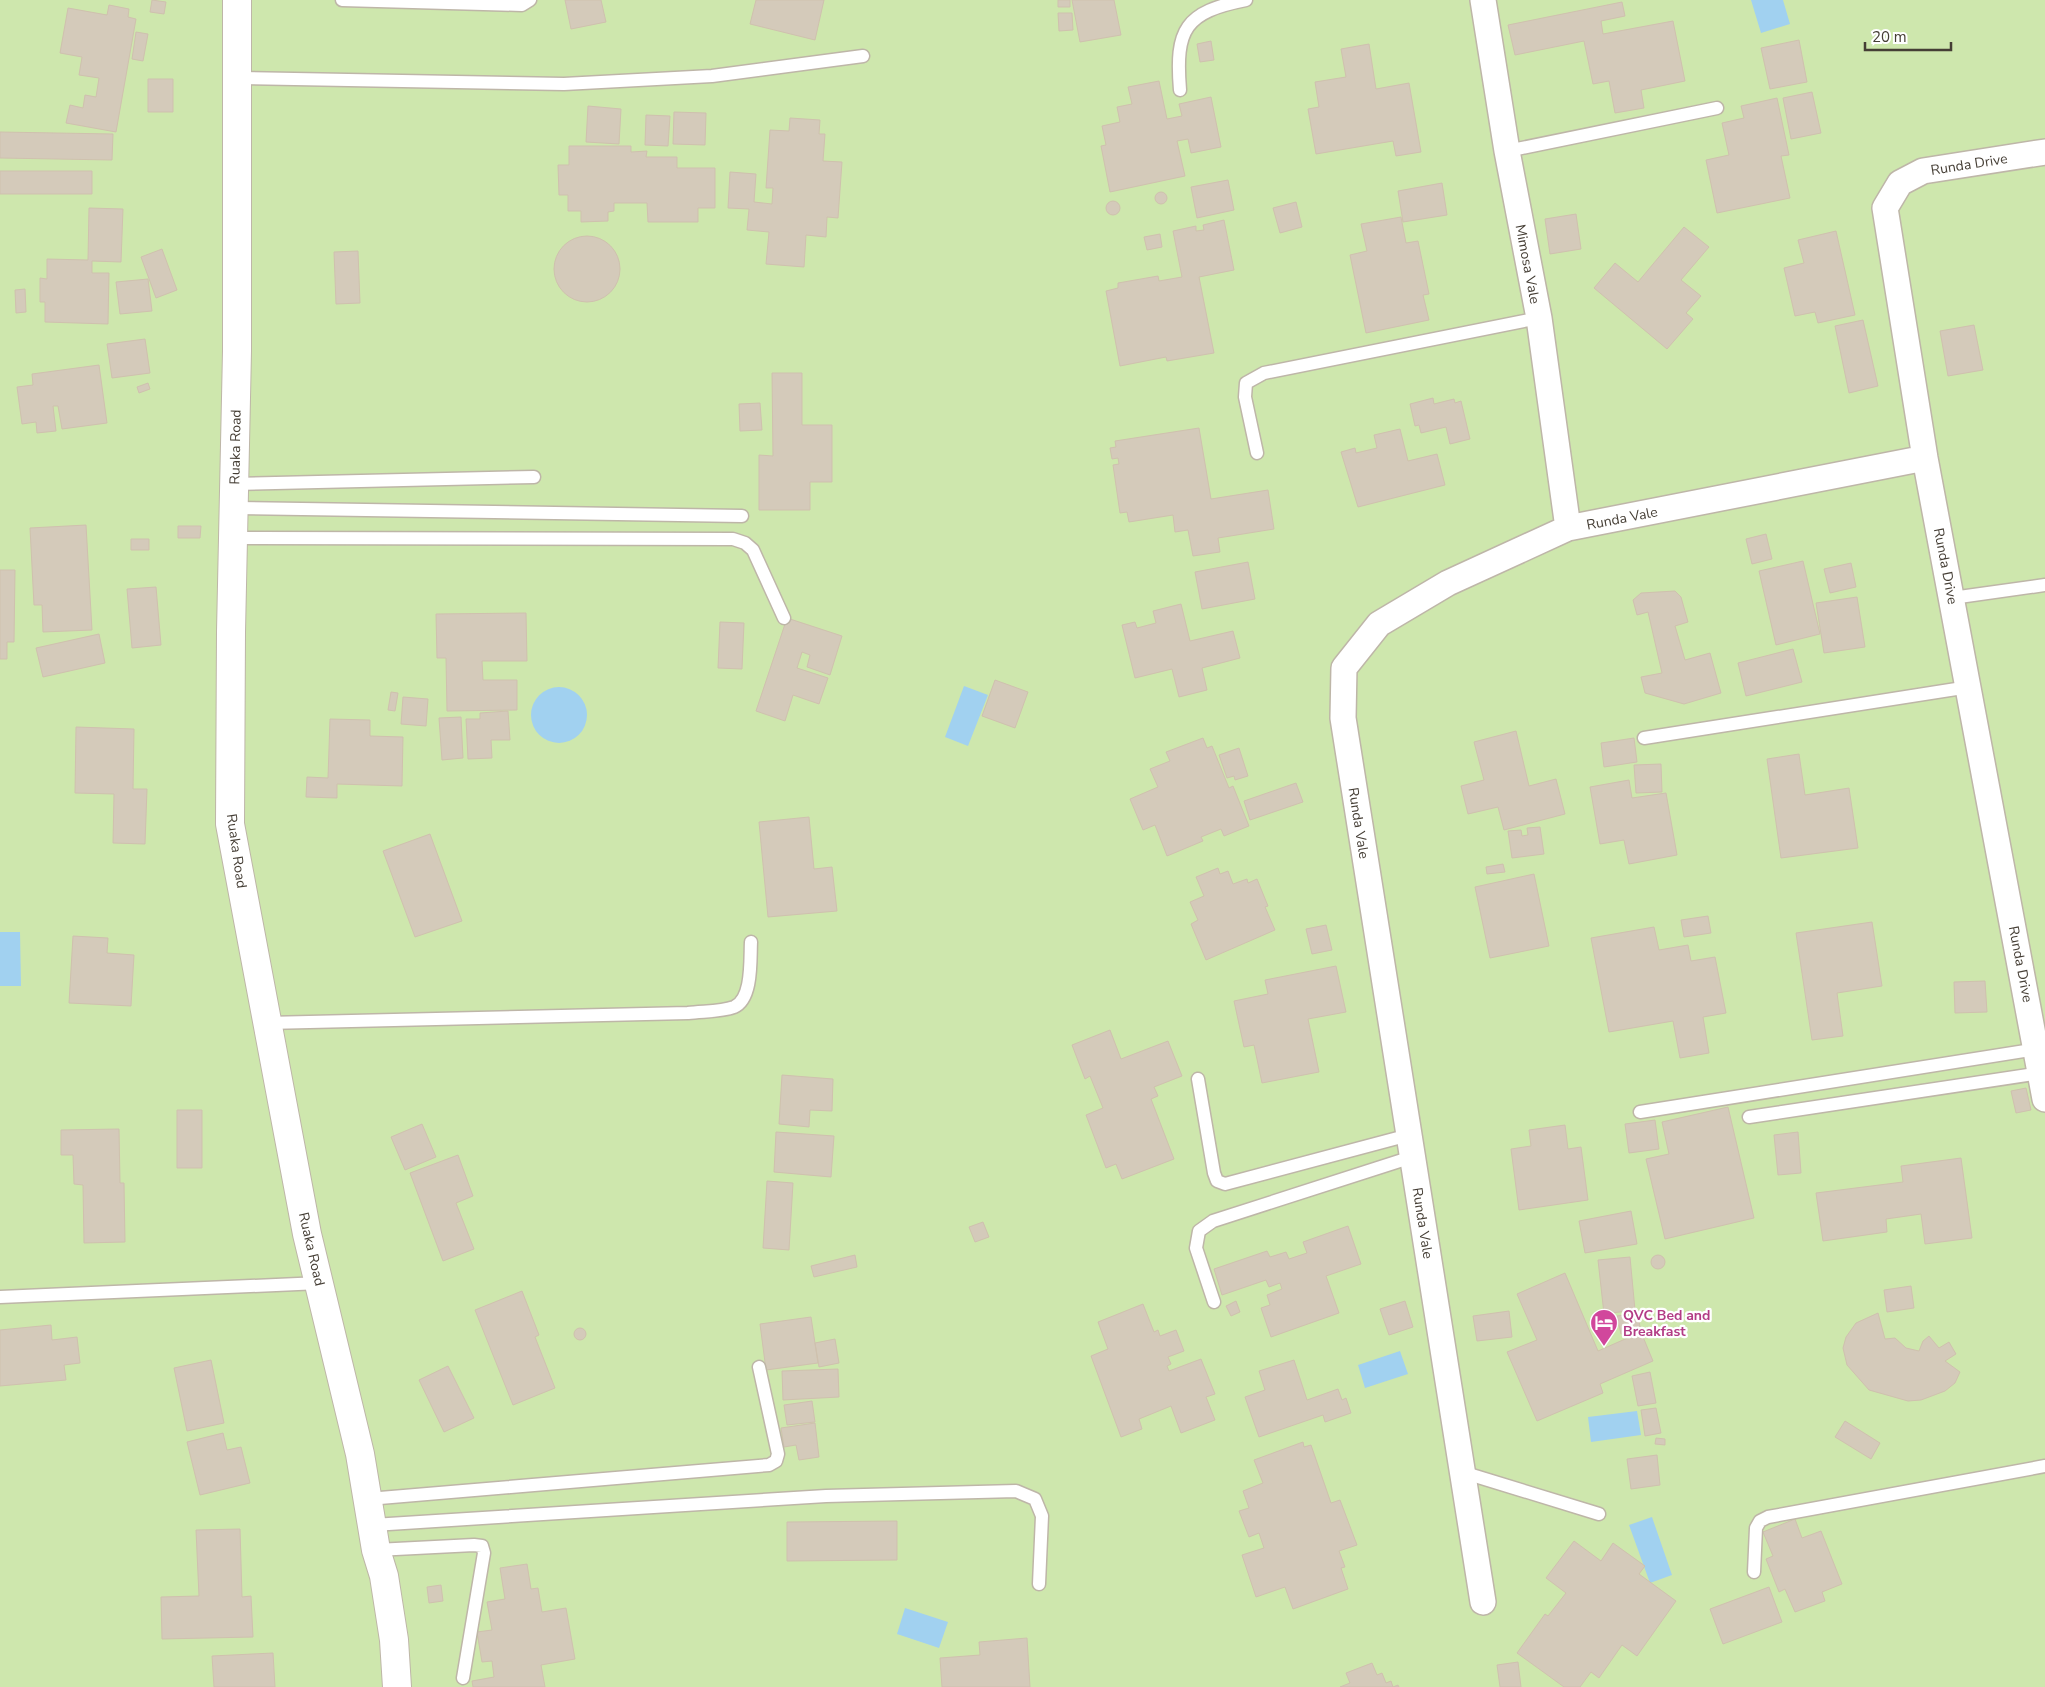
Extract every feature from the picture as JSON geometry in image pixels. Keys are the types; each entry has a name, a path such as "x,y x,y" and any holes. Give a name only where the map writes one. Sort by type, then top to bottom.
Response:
{"street":[{"name":"Ruaka Road","path":"237,0 237,351 230,824 307,1234 320,1283 384,1576 394,1640 397,1687"},
{"name":"Mimosa Vale","path":"1483,0 1507,151 1538,318 1568,528"},
{"name":"Runda Drive","path":"2045,152 1923,171 1900,183 1884,208 1925,458 2040,1060 2045,1099"},
{"name":"Runda Vale","path":"1483,1602 1343,718 1344,668 1379,624 1448,583 1568,528 1925,458"}],"lane":[{"path":"342,0 522,5 530,0"},
{"path":"1180,90 1178,69 1180,40 1196,17 1218,5 1246,0"},
{"path":"237,78 564,84 712,76 863,56"},
{"path":"1507,151 1717,108"},
{"path":"1257,454 1245,397 1246,383 1264,373 1538,318"},
{"path":"234,496 534,477"},
{"path":"234,496 742,516"},
{"path":"233,538 733,539 745,543 753,550 784,618"},
{"path":"1952,598 2045,585"},
{"path":"1644,738 1969,687"},
{"path":"267,1023 688,1013 735,1006 744,997 748,984 751,942"},
{"path":"1640,1112 2040,1060"},
{"path":"1749,1117 2040,1060"},
{"path":"1198,1079 1214,1172 1217,1181 1226,1184 1411,1146"},
{"path":"1214,1302 1196,1248 1199,1231 1213,1221 1411,1146"},
{"path":"0,1296 320,1283"},
{"path":"368,1499 770,1465 776,1461 778,1454 759,1367"},
{"path":"1754,1572 1756,1528 1760,1521 1768,1517 2045,1466"},
{"path":"1462,1472 1599,1514"},
{"path":"375,1538 807,1497 1016,1491 1035,1499 1042,1516 1039,1584"},
{"path":"375,1538 482,1546 484,1553 463,1678"}],"green space":[{"path":"0,0 2045,0 2045,1687 0,1687"}],"water":[{"path":"1751,0 1783,0 1790,24 1761,33"},
{"path":"964,686 988,695 968,746 945,737"},
{"path":"559,687 570,689 579,695 585,704 587,715 585,726 579,735 570,741 559,743 548,741 539,735 533,726 531,715 533,704 539,695 548,689"},
{"path":"0,932 20,932 21,986 0,986"},
{"path":"1400,1351 1408,1374 1365,1388 1358,1365"},
{"path":"1637,1411 1641,1435 1591,1442 1588,1417"},
{"path":"1652,1517 1672,1575 1650,1583 1629,1525"},
{"path":"905,1608 948,1622 939,1648 897,1634"}],"building":[{"path":"152,0 166,2 164,14 150,12"},
{"path":"565,0 601,0 606,22 571,29"},
{"path":"756,0 824,0 815,40 750,24"},
{"path":"1058,0 1070,0 1070,7 1058,7"},
{"path":"1072,0 1114,0 1121,35 1080,42"},
{"path":"1622,2 1625,16 1601,21 1603,34 1673,21 1685,81 1641,90 1644,108 1615,113 1609,81 1593,84 1584,41 1515,55 1508,25"},
{"path":"109,5 129,9 128,17 136,19 116,132 66,123 70,105 83,108 85,95 96,97 99,78 79,75 82,57 60,53 68,8 107,15"},
{"path":"1058,13 1072,13 1073,30 1059,31"},
{"path":"136,32 148,34 143,61 132,59"},
{"path":"1799,40 1807,82 1770,89 1761,48"},
{"path":"1211,41 1214,60 1200,62 1197,44"},
{"path":"1369,44 1376,89 1409,83 1421,152 1396,156 1393,141 1316,154 1308,109 1319,107 1315,82 1346,77 1341,49"},
{"path":"148,79 173,79 173,112 148,112"},
{"path":"1159,81 1167,119 1182,116 1179,104 1211,97 1221,147 1191,153 1188,139 1177,141 1185,176 1110,192 1101,146 1106,145 1102,126 1120,122 1117,107 1132,104 1128,87"},
{"path":"1812,92 1821,133 1791,139 1783,98"},
{"path":"1777,98 1789,155 1781,156 1790,198 1717,213 1706,160 1729,155 1722,123 1744,118 1741,106"},
{"path":"588,106 621,109 619,144 586,142"},
{"path":"674,112 706,113 705,145 673,144"},
{"path":"646,115 670,116 668,146 645,145"},
{"path":"790,118 820,120 819,134 825,134 823,161 842,162 838,218 827,217 826,237 806,235 804,267 766,264 769,232 747,230 749,209 728,208 730,172 756,174 754,202 772,204 773,188 766,188 770,130 789,131"},
{"path":"0,132 113,134 112,160 0,158"},
{"path":"569,146 631,146 631,152 647,151 646,157 677,157 677,168 715,168 715,208 698,208 698,222 648,222 647,203 614,203 614,211 608,212 608,221 581,222 581,211 568,211 568,195 559,195 558,165 569,165"},
{"path":"0,171 92,171 92,194 0,194"},
{"path":"1228,180 1234,210 1197,218 1191,187"},
{"path":"1442,183 1447,215 1403,222 1398,191"},
{"path":"1163,192 1166,193 1166,203 1159,204 1156,203 1155,196 1156,193"},
{"path":"1113,201 1118,203 1120,208 1118,213 1113,215 1108,213 1106,208 1108,203"},
{"path":"1296,202 1302,227 1280,233 1273,208"},
{"path":"89,208 123,209 121,262 92,261 92,273 109,273 108,324 45,322 45,302 40,302 40,278 47,279 47,259 88,260"},
{"path":"1576,214 1581,249 1550,254 1545,219"},
{"path":"1401,217 1406,243 1418,241 1429,294 1423,295 1429,320 1366,333 1350,255 1367,251 1361,224"},
{"path":"1224,220 1234,270 1199,277 1214,353 1167,361 1166,357 1120,366 1106,291 1118,288 1118,283 1158,276 1159,281 1182,277 1173,231 1196,226 1196,231 1204,230 1203,225"},
{"path":"1684,227 1709,247 1681,280 1701,296 1686,313 1693,319 1667,349 1594,288 1615,263 1638,282"},
{"path":"1836,231 1855,315 1818,323 1815,312 1795,316 1784,268 1804,263 1798,240"},
{"path":"1160,234 1162,247 1147,250 1144,237"},
{"path":"587,236 599,239 610,246 617,257 620,269 617,281 610,292 599,299 587,302 575,299 564,292 557,281 554,269 557,257 564,246 575,239"},
{"path":"162,249 177,290 156,298 141,257"},
{"path":"358,251 360,303 336,304 334,252"},
{"path":"148,279 152,311 120,314 116,282"},
{"path":"25,289 26,312 16,313 15,290"},
{"path":"1863,320 1878,386 1849,393 1835,326"},
{"path":"1974,325 1983,370 1948,376 1940,331"},
{"path":"145,339 150,373 112,378 107,344"},
{"path":"99,365 107,423 62,429 58,406 53,406 56,431 37,433 36,422 22,424 17,387 33,385 32,374"},
{"path":"772,373 802,373 802,425 832,425 832,482 810,482 810,510 759,510 759,455 773,456"},
{"path":"148,383 150,389 139,393 137,387"},
{"path":"1433,398 1434,404 1454,399 1455,403 1461,401 1470,439 1450,444 1446,427 1421,433 1419,425 1415,426 1410,404"},
{"path":"760,403 762,430 740,431 739,404"},
{"path":"1199,428 1211,499 1268,490 1274,529 1218,538 1220,552 1193,556 1188,530 1175,532 1173,515 1129,522 1127,512 1120,513 1113,465 1119,464 1118,458 1112,459 1110,448 1116,447 1115,441"},
{"path":"1400,429 1408,461 1437,454 1445,485 1358,507 1341,452 1355,448 1356,453 1377,448 1374,435"},
{"path":"86,525 92,630 43,632 42,605 34,605 30,528"},
{"path":"178,526 201,526 200,538 178,538"},
{"path":"1766,534 1772,559 1752,564 1746,539"},
{"path":"131,539 149,539 149,550 131,550"},
{"path":"1803,561 1820,634 1776,645 1759,571"},
{"path":"1248,562 1255,599 1202,609 1195,572"},
{"path":"1851,563 1856,587 1830,593 1824,569"},
{"path":"0,570 15,570 14,642 7,642 7,659 0,659"},
{"path":"156,587 161,645 132,648 127,589"},
{"path":"1675,591 1681,597 1688,622 1675,626 1685,660 1710,653 1721,693 1684,704 1645,693 1641,677 1662,673 1648,612 1637,615 1633,600 1641,593"},
{"path":"1857,597 1865,647 1824,653 1816,603"},
{"path":"1181,604 1190,641 1233,631 1240,658 1202,668 1207,690 1179,697 1172,669 1135,678 1122,625 1135,622 1137,628 1156,623 1153,611"},
{"path":"526,613 527,661 482,661 483,680 517,680 517,710 447,711 446,658 437,658 436,614"},
{"path":"787,618 842,636 830,675 807,667 810,655 802,652 797,668 828,678 819,704 793,695 785,721 756,711"},
{"path":"720,622 744,623 742,669 718,668"},
{"path":"99,634 105,663 43,677 36,648"},
{"path":"1793,649 1802,682 1746,696 1738,663"},
{"path":"995,680 1028,692 1015,728 982,716"},
{"path":"391,692 398,693 395,711 388,710"},
{"path":"403,697 428,699 426,726 401,724"},
{"path":"508,711 510,740 491,740 492,758 468,759 466,719 480,719 480,713"},
{"path":"461,717 463,758 442,760 439,718"},
{"path":"330,719 370,720 370,736 403,737 402,786 337,784 337,798 306,797 307,777 328,778"},
{"path":"76,727 134,729 133,789 147,789 145,844 113,843 114,794 75,793"},
{"path":"1516,731 1529,786 1556,779 1565,814 1504,830 1498,807 1468,814 1461,786 1484,780 1474,742"},
{"path":"1203,738 1207,748 1212,746 1229,788 1233,786 1249,826 1224,836 1221,829 1201,837 1203,841 1167,856 1155,825 1143,830 1130,799 1158,787 1150,769 1170,761 1166,752"},
{"path":"1634,738 1637,762 1604,767 1601,743"},
{"path":"1239,748 1248,776 1235,780 1234,776 1227,778 1219,755"},
{"path":"1799,754 1805,795 1849,788 1858,848 1781,858 1767,759"},
{"path":"1661,764 1662,792 1636,793 1634,765"},
{"path":"1629,780 1632,798 1666,793 1677,855 1629,864 1624,840 1600,844 1590,787"},
{"path":"1296,783 1303,802 1250,820 1244,801"},
{"path":"809,817 814,869 832,867 837,911 768,917 759,822"},
{"path":"1540,827 1544,854 1512,858 1508,831 1521,830 1522,836 1528,835 1527,828"},
{"path":"430,834 462,921 415,937 383,851"},
{"path":"1503,864 1505,872 1487,874 1486,867"},
{"path":"1218,868 1220,874 1228,871 1233,884 1247,879 1248,883 1257,879 1268,906 1265,907 1275,930 1206,960 1191,924 1198,920 1190,902 1204,896 1196,877"},
{"path":"1534,874 1549,946 1490,958 1475,887"},
{"path":"1708,916 1711,933 1684,937 1681,920"},
{"path":"1872,922 1882,986 1837,993 1843,1036 1812,1040 1796,933"},
{"path":"1326,925 1332,950 1312,954 1306,929"},
{"path":"1654,927 1659,950 1688,945 1691,961 1715,957 1726,1013 1703,1017 1709,1053 1680,1058 1673,1021 1609,1032 1591,938"},
{"path":"73,936 108,938 107,953 134,955 131,1006 69,1003"},
{"path":"1336,966 1346,1012 1308,1019 1319,1072 1262,1083 1254,1045 1244,1047 1234,1001 1268,994 1265,980"},
{"path":"1985,981 1987,1012 1955,1013 1954,982"},
{"path":"1110,1030 1121,1059 1168,1041 1182,1076 1154,1087 1158,1096 1151,1099 1174,1159 1122,1179 1116,1164 1106,1168 1086,1115 1103,1108 1090,1076 1085,1079 1072,1045"},
{"path":"782,1075 833,1079 832,1111 810,1110 809,1127 779,1124"},
{"path":"2026,1088 2031,1110 2016,1113 2011,1091"},
{"path":"1728,1107 1754,1218 1665,1239 1646,1159 1669,1154 1662,1122"},
{"path":"177,1110 202,1110 202,1168 177,1168"},
{"path":"1655,1120 1659,1149 1629,1153 1625,1124"},
{"path":"422,1124 436,1157 405,1170 391,1137"},
{"path":"1565,1125 1568,1149 1581,1147 1588,1200 1519,1210 1511,1149 1531,1146 1529,1130"},
{"path":"119,1129 120,1183 124,1183 125,1242 84,1243 83,1185 74,1184 73,1155 61,1155 61,1130"},
{"path":"776,1132 834,1136 831,1177 774,1172"},
{"path":"1798,1132 1801,1173 1778,1175 1774,1135"},
{"path":"458,1155 473,1196 456,1203 474,1249 443,1261 410,1173"},
{"path":"1961,1158 1972,1238 1925,1244 1921,1214 1886,1219 1887,1232 1823,1241 1816,1193 1903,1182 1901,1166"},
{"path":"767,1181 793,1183 789,1250 763,1248"},
{"path":"1631,1211 1637,1244 1585,1253 1579,1221"},
{"path":"983,1222 989,1237 975,1242 969,1227"},
{"path":"1348,1226 1361,1264 1326,1276 1339,1313 1271,1337 1261,1308 1270,1305 1267,1295 1282,1289 1280,1283 1269,1287 1266,1280 1222,1295 1214,1269 1267,1251 1270,1257 1286,1252 1289,1259 1307,1253 1303,1242"},
{"path":"855,1255 857,1267 814,1277 811,1266"},
{"path":"1658,1255 1663,1257 1665,1262 1663,1267 1658,1269 1653,1267 1651,1262 1653,1257"},
{"path":"1630,1257 1635,1310 1604,1314 1598,1260"},
{"path":"1565,1273 1598,1351 1641,1332 1653,1361 1600,1384 1603,1393 1537,1421 1507,1352 1537,1340 1517,1294"},
{"path":"1911,1286 1914,1308 1887,1312 1884,1290"},
{"path":"522,1291 539,1335 535,1337 555,1388 513,1405 475,1310"},
{"path":"1236,1301 1240,1312 1231,1316 1226,1306"},
{"path":"1405,1301 1413,1327 1389,1335 1380,1309"},
{"path":"1143,1304 1154,1332 1158,1330 1160,1336 1176,1330 1184,1351 1168,1357 1171,1364 1167,1366 1169,1371 1201,1359 1215,1394 1206,1397 1215,1420 1181,1433 1171,1406 1139,1419 1142,1429 1121,1437 1091,1356 1108,1349 1098,1322"},
{"path":"1509,1311 1512,1337 1477,1341 1473,1316"},
{"path":"1637,1313 1641,1331 1621,1334 1617,1316"},
{"path":"1878,1313 1885,1339 1895,1338 1906,1348 1919,1351 1923,1341 1929,1336 1939,1348 1949,1342 1956,1354 1945,1361 1960,1372 1955,1383 1945,1391 1921,1400 1908,1401 1869,1390 1847,1365 1843,1348 1846,1337 1856,1323"},
{"path":"811,1317 818,1363 766,1370 760,1324"},
{"path":"51,1325 52,1340 77,1337 80,1363 64,1365 66,1380 0,1386 0,1330"},
{"path":"578,1328 582,1328 586,1334 582,1340 578,1340 574,1336 574,1332"},
{"path":"835,1339 839,1363 819,1367 815,1343"},
{"path":"211,1360 224,1423 187,1431 174,1368"},
{"path":"1294,1360 1307,1400 1338,1389 1342,1400 1346,1398 1351,1413 1325,1422 1323,1415 1259,1437 1245,1397 1265,1390 1259,1371"},
{"path":"448,1366 474,1418 444,1432 419,1380"},
{"path":"838,1369 839,1397 783,1400 782,1371"},
{"path":"1650,1372 1656,1403 1638,1406 1632,1376"},
{"path":"812,1401 815,1422 787,1425 784,1405"},
{"path":"1656,1408 1661,1433 1645,1436 1641,1410"},
{"path":"1845,1421 1880,1443 1871,1459 1835,1437"},
{"path":"815,1423 819,1457 799,1460 796,1445 784,1447 781,1428"},
{"path":"223,1433 227,1450 241,1447 250,1483 200,1495 187,1442"},
{"path":"1656,1438 1665,1439 1665,1445 1655,1444"},
{"path":"1303,1442 1304,1447 1311,1445 1331,1503 1340,1500 1357,1545 1339,1551 1345,1567 1341,1568 1348,1589 1293,1609 1285,1587 1256,1597 1242,1555 1264,1548 1259,1533 1249,1537 1239,1511 1249,1508 1243,1491 1263,1483 1254,1460"},
{"path":"1657,1455 1660,1485 1631,1489 1627,1459"},
{"path":"1795,1519 1802,1538 1821,1531 1842,1584 1822,1592 1825,1601 1795,1612 1785,1589 1779,1592 1766,1559 1773,1556 1763,1532"},
{"path":"897,1521 897,1560 787,1561 787,1522"},
{"path":"240,1529 242,1597 251,1596 253,1637 162,1639 161,1597 199,1596 196,1530"},
{"path":"1574,1541 1601,1561 1613,1543 1645,1566 1639,1574 1676,1601 1637,1656 1622,1645 1599,1678 1591,1672 1580,1687 1564,1687 1517,1653 1545,1614 1548,1616 1566,1593 1546,1578"},
{"path":"527,1564 531,1589 538,1588 542,1612 566,1608 575,1659 541,1665 545,1687 473,1687 472,1681 494,1677 492,1661 482,1662 477,1632 492,1630 487,1602 505,1599 500,1568"},
{"path":"441,1585 443,1601 429,1603 427,1587"},
{"path":"1769,1587 1782,1622 1723,1644 1710,1609"},
{"path":"1027,1638 1030,1687 942,1687 940,1658 980,1655 979,1642"},
{"path":"273,1653 275,1687 214,1687 212,1656"},
{"path":"1518,1662 1521,1687 1500,1687 1497,1665"},
{"path":"1372,1663 1377,1675 1382,1673 1386,1683 1391,1681 1393,1687 1340,1687 1350,1683 1346,1673"}],"place":[{"name":"QVC Bed and Breakfast","path":"1604,1347"}]}
